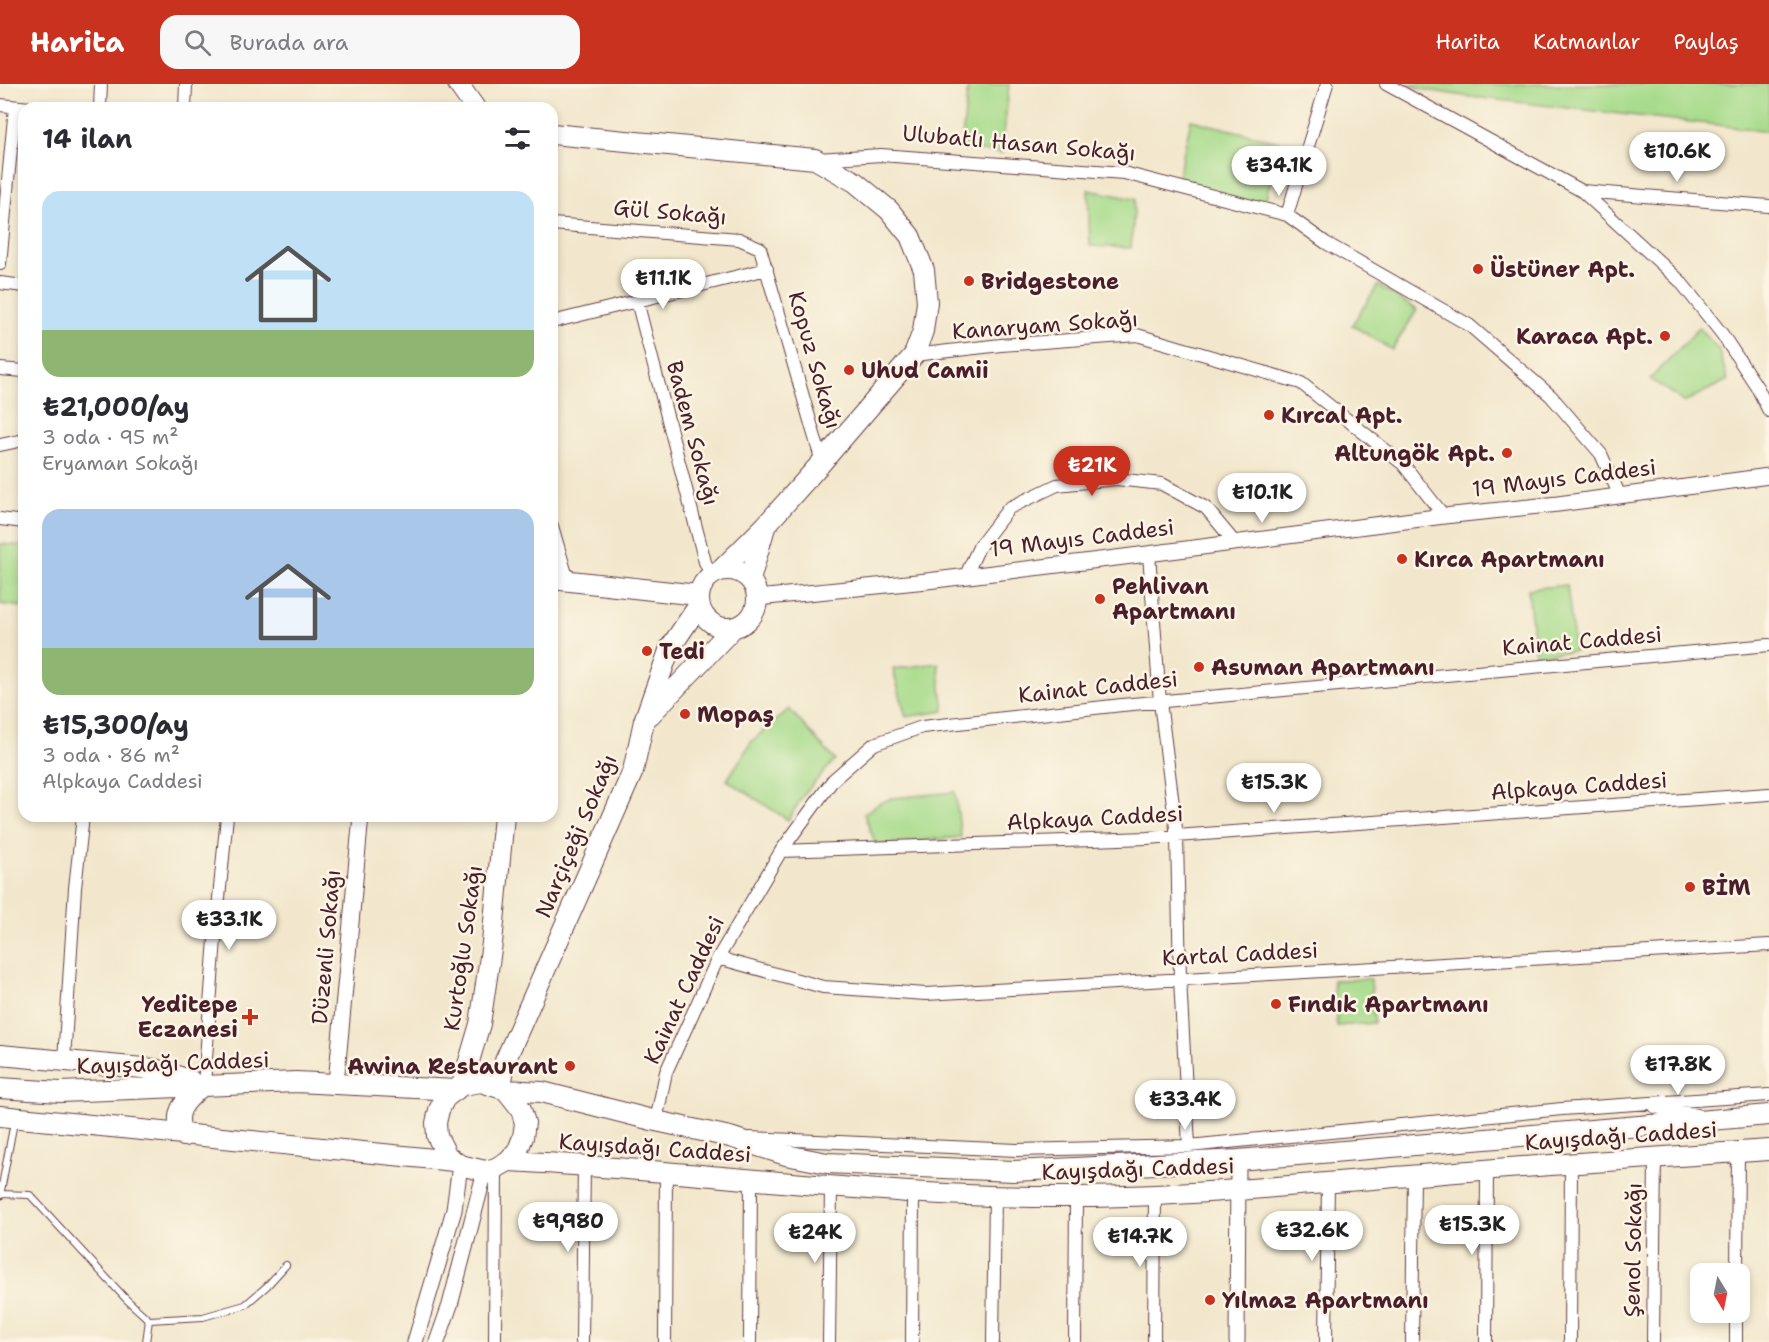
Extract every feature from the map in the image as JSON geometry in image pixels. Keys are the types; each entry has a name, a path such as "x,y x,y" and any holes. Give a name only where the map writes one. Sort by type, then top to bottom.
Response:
{"main road":[{"path":"458,84 471,102"},
{"path":"476,102 478,84"},
{"name":"Ulubatlı Hasan Sokağı","path":"558,135 815,159"},
{"path":"733,628 715,626 702,613 699,600 700,587 766,525 822,462 914,355 923,331 927,302 924,270 910,237 889,210 855,182 815,159"},
{"path":"644,721 733,628 741,625 753,614 754,589 766,525"},
{"path":"715,573 736,571 754,589"},
{"path":"560,580 699,600"},
{"name":"Narçiçeği Sokağı","path":"503,1088 505,1061 633,771 644,721 670,648 699,600"},
{"name":"Kurtoğlu Sokağı","path":"459,1088 480,1024 492,942 503,822"},
{"path":"0,1055 154,1069 204,1084 183,1105 178,1115 178,1126 184,1136"},
{"name":"Kayışdağı Caddesi","path":"0,1088 60,1092 204,1084 296,1082 459,1088 481,1082 503,1088 542,1092 730,1137 786,1155 827,1163 1013,1171 1238,1160 1712,1118 1769,1115"},
{"path":"457,1163 447,1156 442,1148 437,1136 436,1123 445,1098 459,1088"},
{"path":"496,1167 518,1150 525,1123 521,1109 503,1088"},
{"name":"Kayışdağı Caddesi","path":"8,1117 496,1167 584,1165 914,1193 1076,1197 1238,1190 1571,1163 1769,1150"}],"street":[{"path":"100,102 101,84"},
{"path":"185,102 186,84"},
{"path":"1287,215 1327,84"},
{"path":"1386,84 1582,191 1680,281 1722,334 1757,387 1769,411"},
{"path":"0,105 18,107"},
{"path":"0,264 15,107"},
{"name":"Ulubatlı Hasan Sokağı","path":"815,159 881,155 1124,173 1287,215 1326,243 1469,325 1551,396 1601,454 1620,496"},
{"path":"1582,191 1769,206"},
{"name":"Gül Sokağı","path":"558,224 739,238 760,248 767,269"},
{"path":"558,321 767,269"},
{"name":"Kopuz Sokağı","path":"767,269 822,462"},
{"path":"0,282 18,285"},
{"name":"Badem Sokağı","path":"638,301 705,562 715,573"},
{"name":"Kanaryam Sokağı","path":"914,355 1000,345 1137,335 1301,382 1402,464 1444,516"},
{"path":"0,369 18,370"},
{"path":"0,445 18,441"},
{"name":"19 Mayıs Caddesi","path":"754,589 965,577 1769,476"},
{"path":"965,577 979,548 1009,508 1057,485 1116,479 1162,484 1206,508 1236,543"},
{"path":"0,519 18,521"},
{"path":"1149,554 1160,702 1177,836 1180,979 1189,1146"},
{"name":"Kainat Caddesi","path":"656,1121 666,1072 718,958 781,851 834,780 874,744 922,727 1160,702 1769,645"},
{"name":"Alpkaya Caddesi","path":"781,851 1177,836 1769,794"},
{"path":"64,1060 75,888 82,822"},
{"path":"204,1084 226,822"},
{"name":"Düzenli Sokağı","path":"336,1083 360,822"},
{"name":"Kartal Caddesi","path":"718,958 824,987 926,994 1769,945"},
{"path":"730,1137 1017,1150 1189,1146 1551,1110 1769,1095"},
{"name":"Kayışdağı Caddesi","path":"1639,1104 1712,1118"},
{"path":"1737,1263 1738,1152"},
{"name":"Şenol Sokağı","path":"1653,1342 1655,1157"},
{"path":"1237,1342 1238,1160"},
{"path":"416,1342 454,1210 457,1163"},
{"path":"1570,1342 1571,1163"},
{"path":"582,1342 584,1165"},
{"path":"437,1342 496,1167"},
{"path":"495,1342 496,1167"},
{"path":"1486,1342 1487,1170"},
{"path":"664,1342 666,1172"},
{"path":"1412,1342 1414,1175"},
{"path":"750,1342 751,1179"},
{"path":"1326,1342 1328,1182"},
{"path":"829,1342 831,1187"},
{"path":"912,1342 914,1193"},
{"path":"1154,1342 1155,1194"},
{"path":"993,1342 995,1195"},
{"path":"1075,1342 1076,1197"},
{"path":"1736,1323 1736,1342"}],"lane":[{"path":"8,1117 0,1194 30,1195 126,1299 149,1320 203,1317 245,1305 286,1265"},
{"path":"146,1342 149,1320"}],"green space":[{"path":"968,84 1009,84 1002,153 961,149"},
{"path":"1408,84 1769,84 1769,131 1464,96 1420,89"},
{"path":"1191,120 1280,142 1264,206 1176,185"},
{"path":"1088,190 1135,199 1131,248 1090,246"},
{"path":"1378,285 1417,310 1392,350 1352,325"},
{"path":"1699,328 1718,349 1728,380 1684,402 1650,379"},
{"path":"0,544 18,546 18,606 0,604"},
{"path":"1567,585 1575,651 1535,655 1528,589"},
{"path":"938,663 944,711 906,717 893,669"},
{"path":"789,709 835,760 805,793 788,820 727,780 752,741"},
{"path":"955,792 961,837 876,845 864,814 878,804 892,798"},
{"path":"1371,979 1374,1023 1337,1026 1333,980"}],"place":[{"name":"Üstüner Apt.","path":"1478,269"},
{"name":"Bridgestone","path":"969,281"},
{"name":"Karaca Apt.","path":"1665,336"},
{"name":"Uhud Camii","path":"849,370"},
{"name":"Kırcal Apt.","path":"1269,415"},
{"name":"Altungök Apt.","path":"1507,453"},
{"name":"Kırca Apartmanı","path":"1402,559"},
{"name":"Pehlivan Apartmanı","path":"1100,599"},
{"name":"Tedi","path":"647,651"},
{"name":"Asuman Apartmanı","path":"1199,667"},
{"name":"Mopaş","path":"685,714"},
{"name":"BİM","path":"1690,887"},
{"name":"Fındık Apartmanı","path":"1276,1004"},
{"name":"Yeditepe Eczanesi","path":"250,1017"},
{"name":"Awina Restaurant","path":"570,1066"},
{"name":"Yılmaz Apartmanı","path":"1210,1300"}]}
